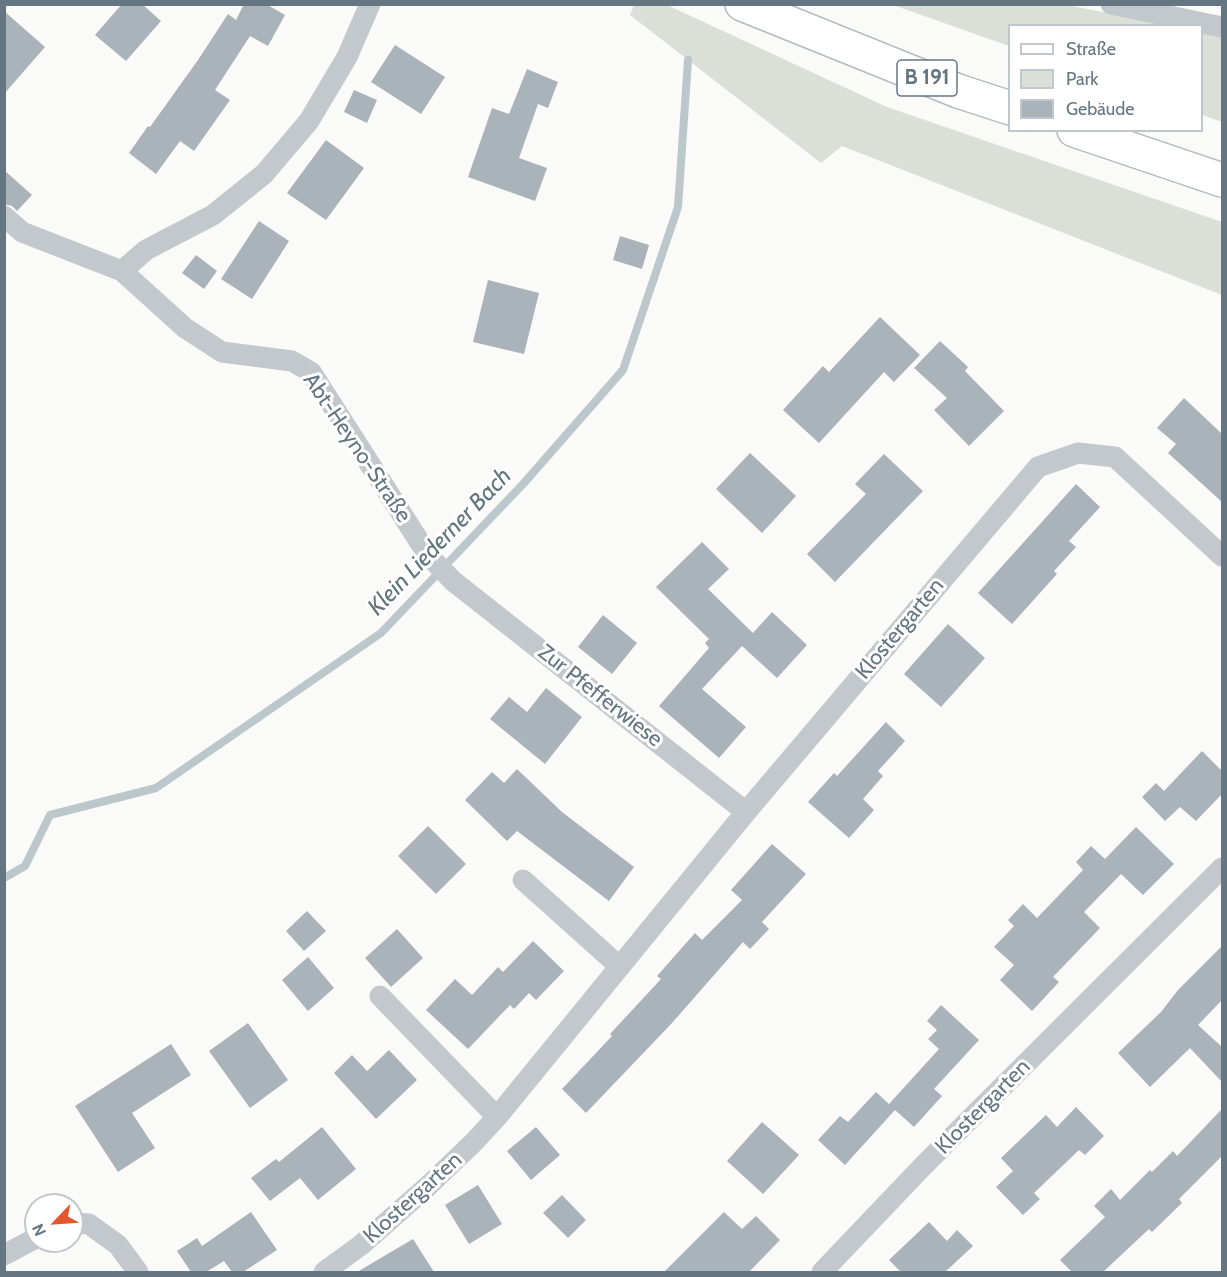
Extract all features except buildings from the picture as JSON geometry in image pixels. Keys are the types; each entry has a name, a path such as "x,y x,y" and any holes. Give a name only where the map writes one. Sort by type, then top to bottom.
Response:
{"main road":[{"name":"B 191","path":"742,4 958,91 1008,107"},
{"path":"1080,132 1222,180"}],"street":[{"path":"4,216 22,232 122,271 146,250 213,215 264,174 309,121 347,57 370,4"},
{"path":"1111,4 1222,27"},
{"name":"Abt-Heyno-Straße","path":"122,271 185,328 222,352 292,361 311,372 428,555 453,581"},
{"name":"Klostergarten","path":"324,1272 361,1245 427,1187 497,1117 746,812 1038,467 1078,453 1115,458 1222,556"},
{"name":"Zur Pfefferwiese","path":"453,581 746,812"},
{"name":"Klostergarten","path":"822,1272 924,1165 1222,868"},
{"path":"523,880 619,966"},
{"path":"380,996 497,1117"},
{"path":"84,1224 89,1224 118,1245 138,1272"},
{"path":"4,1255 24,1244"}],"green space":[{"path":"634,5 667,5 887,107 1222,222 1222,295 842,146 821,163 630,15"},
{"path":"893,5 1067,5 1164,24 1008,24 1008,46"},
{"path":"1203,32 1222,36 1222,122 1203,115"}],"waterway":[{"name":"Klein Liederner Bach","path":"4,878 25,866 50,815 156,788 381,633 524,483 623,370 678,207 688,60"}]}
